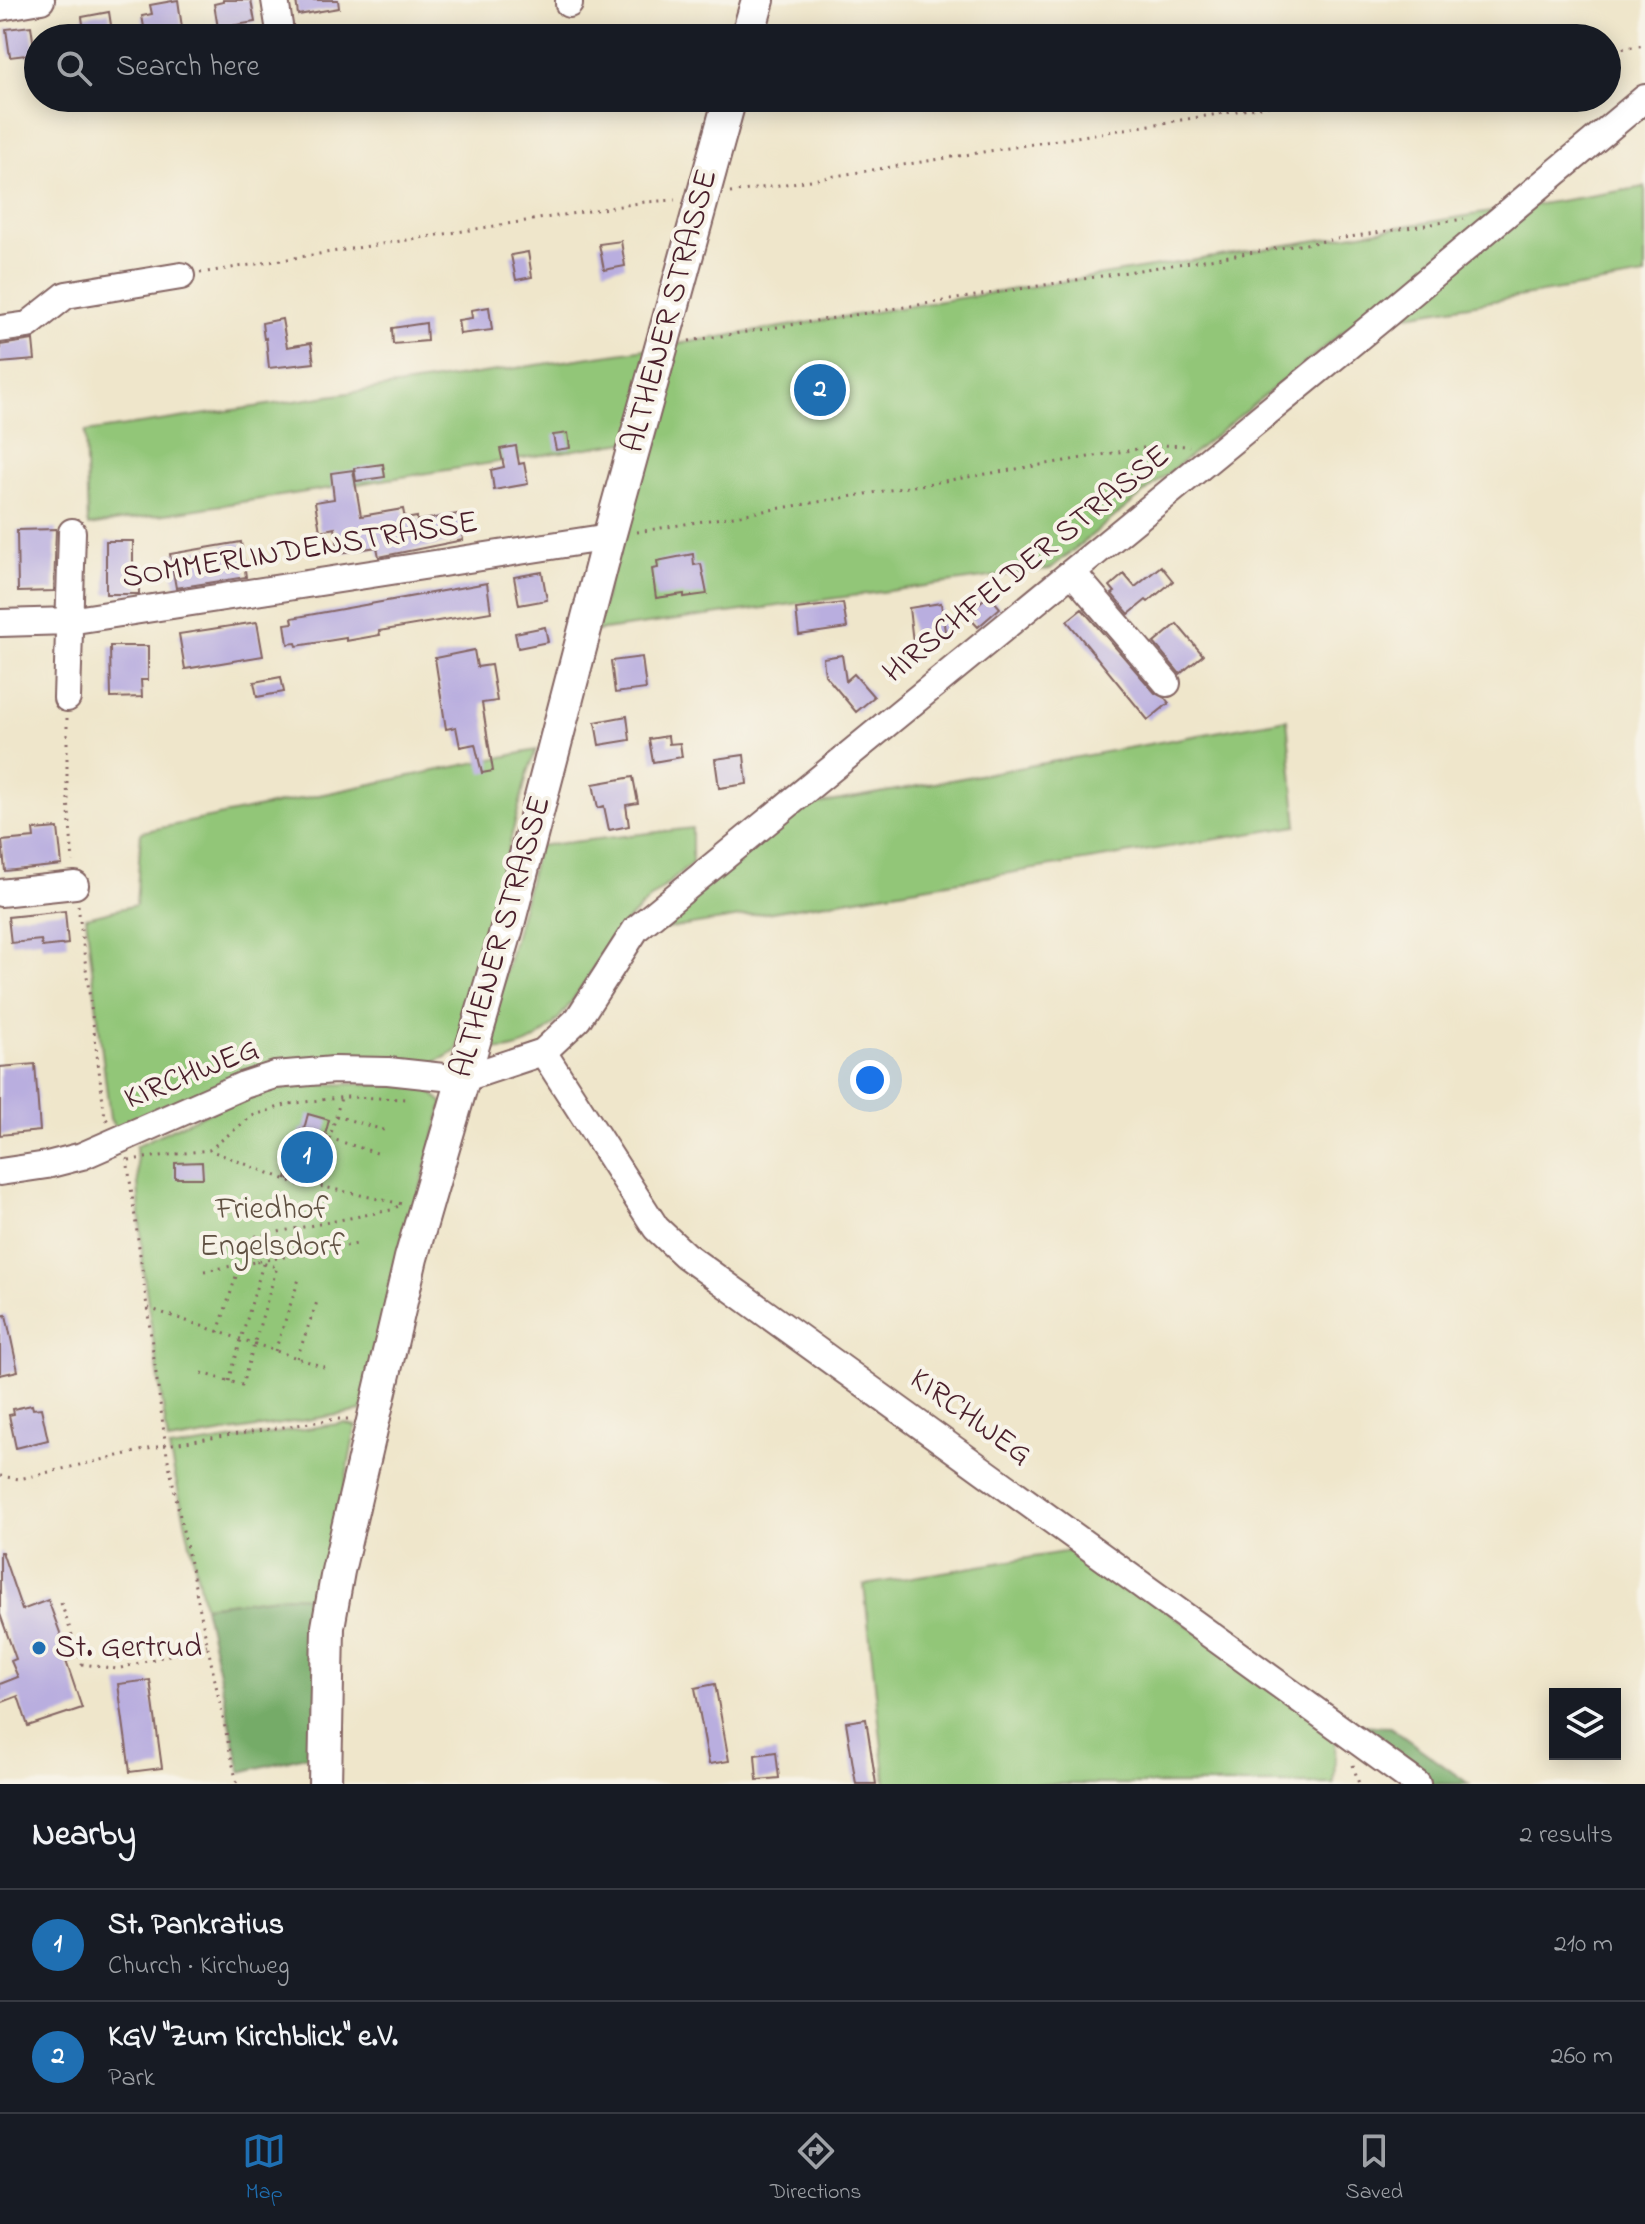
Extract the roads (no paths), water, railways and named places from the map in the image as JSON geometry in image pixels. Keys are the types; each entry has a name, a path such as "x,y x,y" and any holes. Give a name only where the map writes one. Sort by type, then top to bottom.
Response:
{"main road":[{"path":"751,24 758,0"},
{"name":"ALTHENER STRASSE","path":"325,1784 328,1627 338,1571 411,1258 510,915 609,537 726,112"}],"street":[{"path":"0,7 41,0"},
{"path":"275,0 279,24"},
{"name":"HIRSCHFELDER STRASSE","path":"462,1079 543,1052 578,1019 636,929 1645,98"},
{"path":"0,329 28,325 66,295 181,276"},
{"path":"67,698 72,532"},
{"name":"SOMMERLINDENSTRASSE","path":"0,623 69,621 609,537"},
{"path":"1072,572 1167,683"},
{"path":"0,893 75,885"},
{"name":"KIRCHWEG","path":"543,1052 656,1228 685,1255 1417,1784"},
{"name":"KIRCHWEG","path":"0,1172 128,1150 193,1107 275,1075 334,1070 388,1071 462,1079"}],"place":[{"name":"KGV \"Zum Kirchblick\" e.V.","path":"820,390"},
{"name":"St. Pankratius","path":"307,1157"},
{"name":"St. Gertrud","path":"39,1648"}],"park label":[{"name":"Friedhof Engelsdorf","path":"272,1228"}]}
